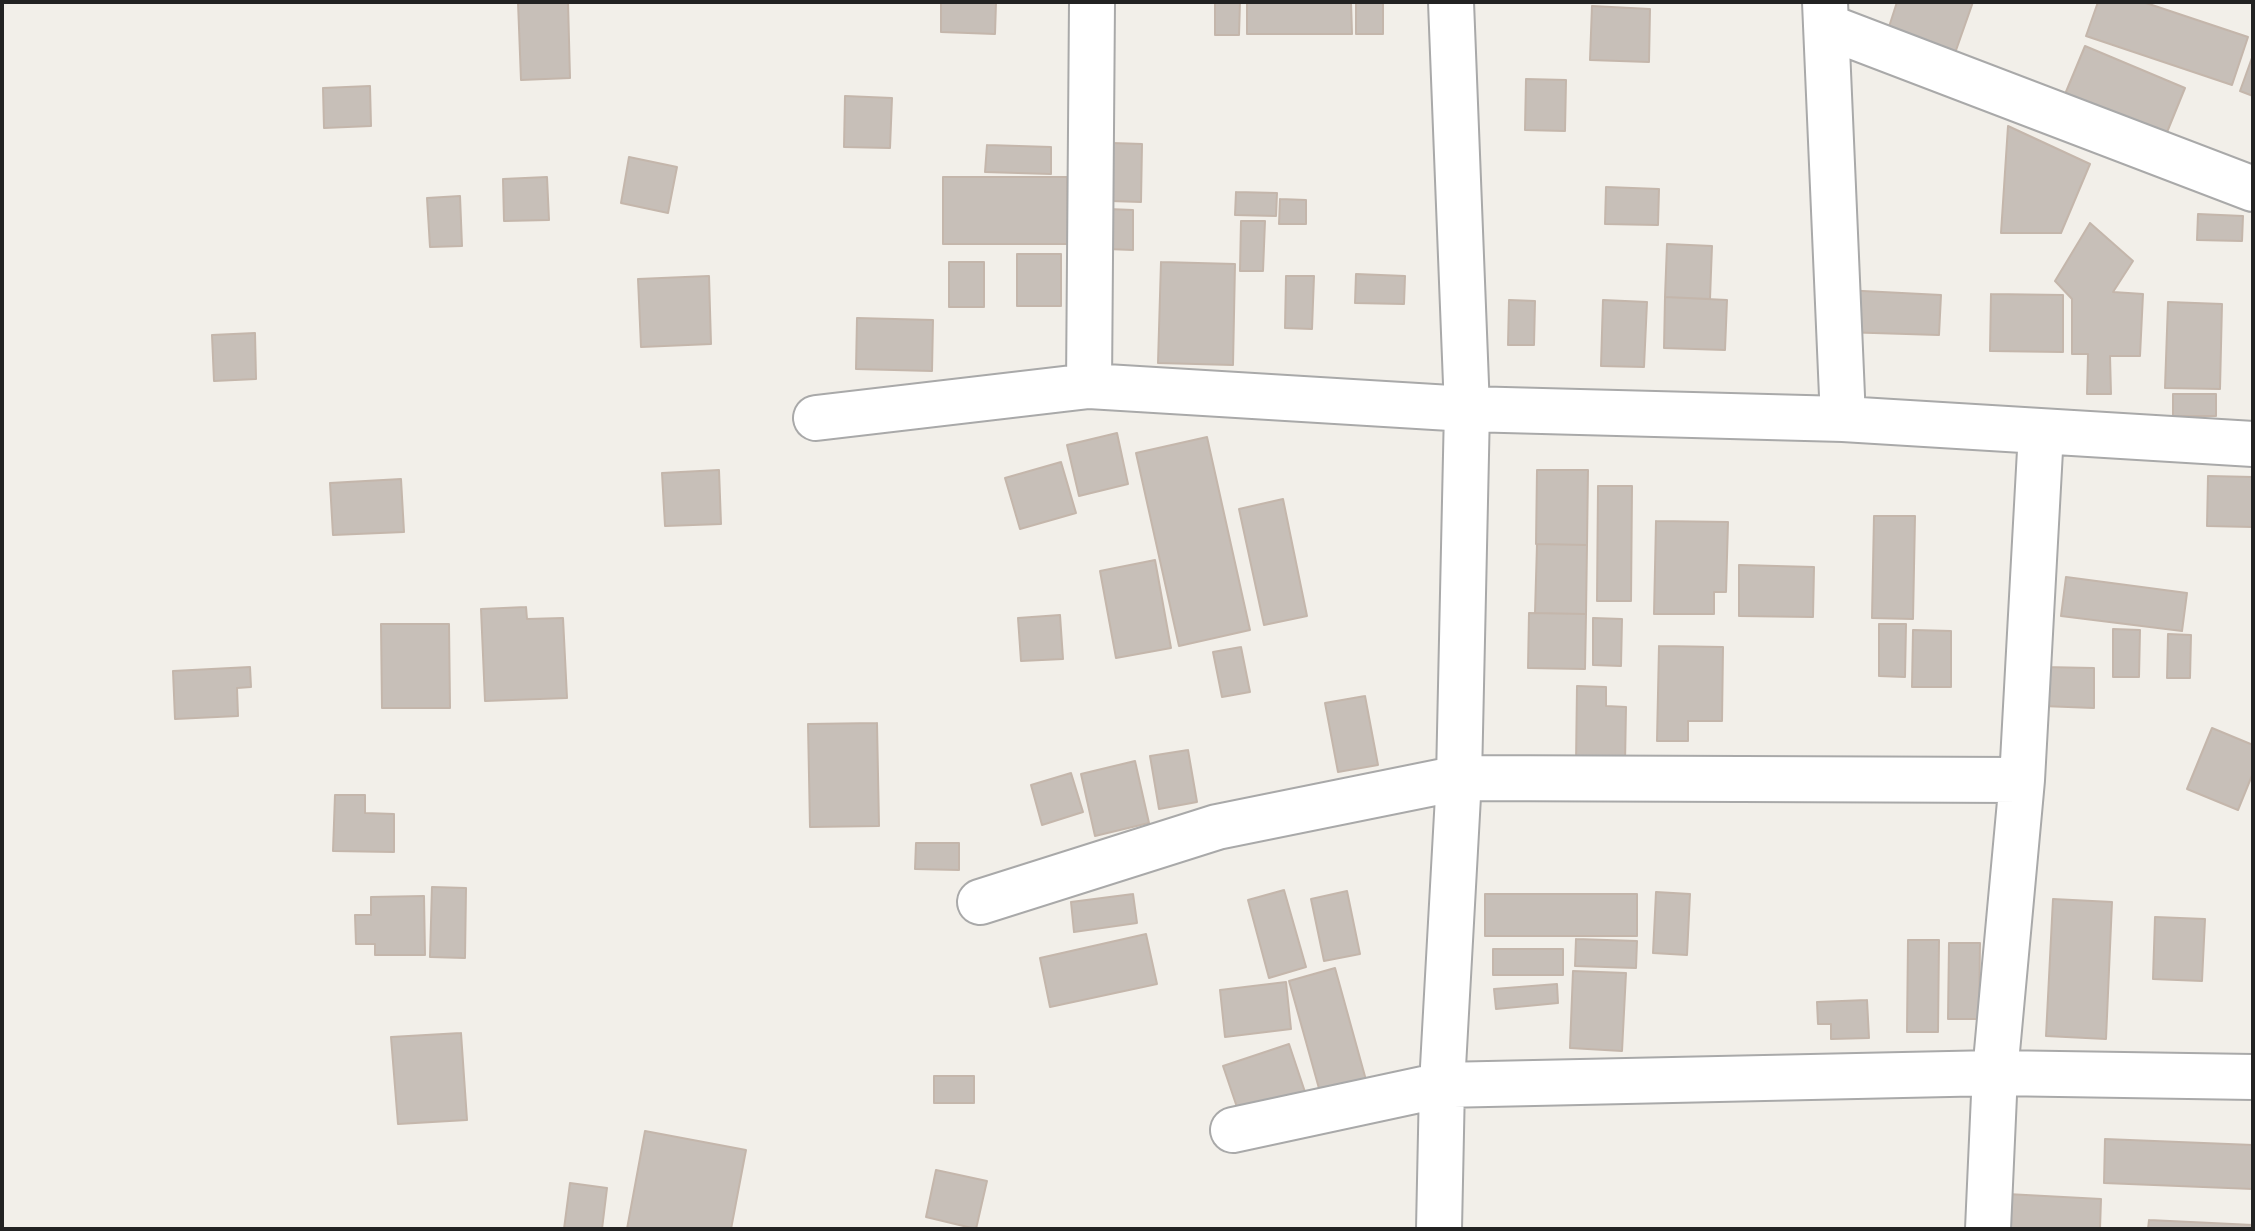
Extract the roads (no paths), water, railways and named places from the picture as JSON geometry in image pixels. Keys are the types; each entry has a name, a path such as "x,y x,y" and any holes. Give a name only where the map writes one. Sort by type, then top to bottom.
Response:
{"street":[{"path":"1089,386 1092,2"},
{"path":"1439,1229 1442,1085 1459,778 1467,409 1451,2"},
{"path":"1843,419 1825,14 2253,189"},
{"path":"816,418 1089,386 1467,409 1843,419 2253,444"},
{"path":"1988,1229 1995,1073 2022,780 2041,432"},
{"path":"980,902 1217,827 1459,778 2022,780"},
{"path":"1233,1130 1442,1085 1995,1073 2253,1077"}]}
